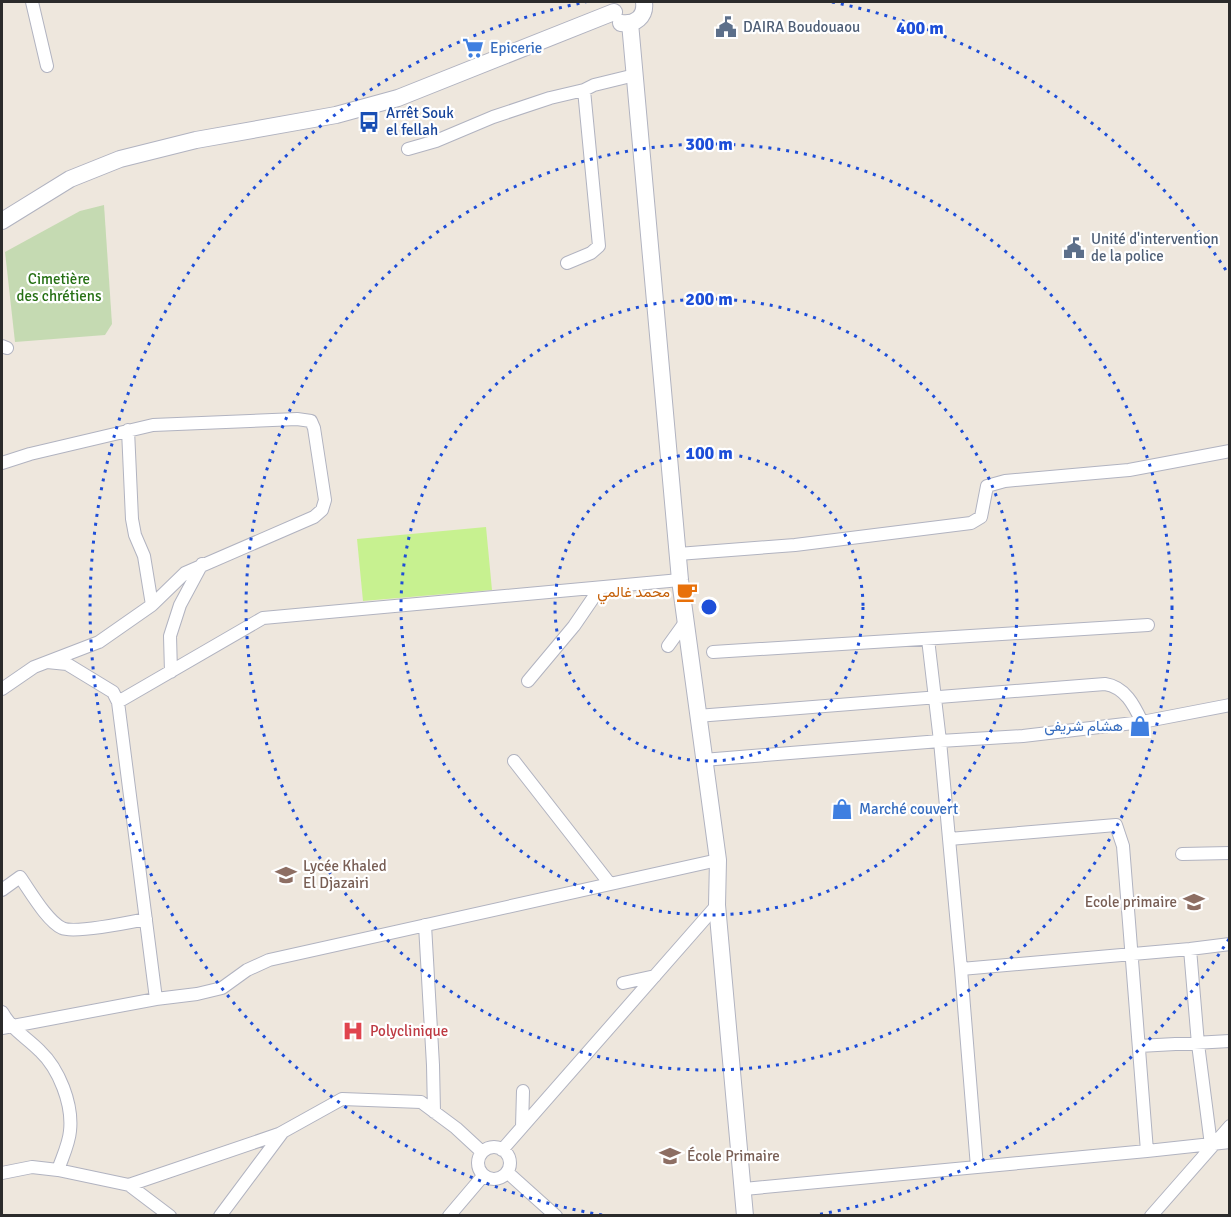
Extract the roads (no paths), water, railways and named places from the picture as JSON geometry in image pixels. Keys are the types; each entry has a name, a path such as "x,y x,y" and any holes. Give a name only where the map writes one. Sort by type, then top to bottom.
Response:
{"main road":[{"path":"2,221 70,178 120,159 196,140 336,115 398,98 612,7 614,19 630,23 640,18 645,7 644,2"},
{"path":"630,23 680,580 718,860 717,905 746,1215"}],"street":[{"path":"32,2 47,66"},
{"path":"408,149 436,141 492,117 550,98 635,75"},
{"path":"567,263 591,253 599,246 584,90"},
{"path":"2,463 153,425 297,419 311,421 314,428 325,500 322,510 314,517 185,573 152,605 99,642 34,667 2,689"},
{"path":"129,430 132,519 135,536 144,556 152,605"},
{"path":"678,554 795,545 971,523 981,517 987,486 1005,481 1129,470 1230,450"},
{"path":"171,672 170,636 180,605 202,564"},
{"path":"120,697 171,672 263,618 680,580"},
{"path":"528,681 574,626 600,588"},
{"path":"669,646 686,621"},
{"path":"713,652 1148,625"},
{"path":"928,639 940,741 977,1167"},
{"path":"47,663 67,664 120,697"},
{"path":"698,716 1105,684 1116,686 1126,696 1135,706 1142,723"},
{"path":"120,697 156,999"},
{"path":"703,760 1023,736 1142,723 1230,705"},
{"path":"514,761 610,884"},
{"path":"949,839 1116,825 1123,846 1147,1151"},
{"path":"1182,854 1230,853"},
{"path":"6,1027 156,999 198,994 222,988 247,970 269,960 718,860"},
{"path":"2,890 20,878 52,920 63,929 76,930 146,919"},
{"path":"502,1150 717,905"},
{"path":"425,925 434,1065 434,1112"},
{"path":"961,969 1230,944"},
{"path":"1190,949 1198,1044 1211,1145"},
{"path":"623,983 655,976"},
{"path":"2,1012 6,1027 41,1052 54,1069 71,1110 70,1132 58,1170"},
{"path":"1139,1046 1230,1041"},
{"path":"522,1126 523,1091"},
{"path":"129,1185 283,1132 342,1099 421,1102 456,1128 482,1152"},
{"path":"1151,1215 1230,1126"},
{"path":"220,1215 283,1132"},
{"path":"744,1189 1230,1142"},
{"path":"492,1147 502,1150 509,1157 507,1172 499,1179 488,1179 483,1176 477,1161 482,1152 492,1147"},
{"path":"2,1173 32,1167 129,1185 170,1215"},
{"path":"507,1172 556,1215"},
{"path":"449,1215 483,1176"}],"place":[{"name":"DAIRA Boudouaou","path":"726,27"},
{"name":"Epicerie","path":"473,48"},
{"name":"Arrêt Souk el fellah","path":"369,122"},
{"name":"Unité d'intervention de la police","path":"1074,248"},
{"name":"محمد غالمي","path":"687,592"},
{"name":"هشام شريفى","path":"1140,726"},
{"name":"Marché couvert","path":"842,809"},
{"name":"Lycée Khaled El Djazairi","path":"286,875"},
{"name":"Ecole primaire","path":"1194,902"},
{"name":"Polyclinique","path":"353,1031"},
{"name":"École Primaire","path":"670,1156"}],"park label":[{"name":"Cimetière des chrétiens","path":"59,288"}]}
